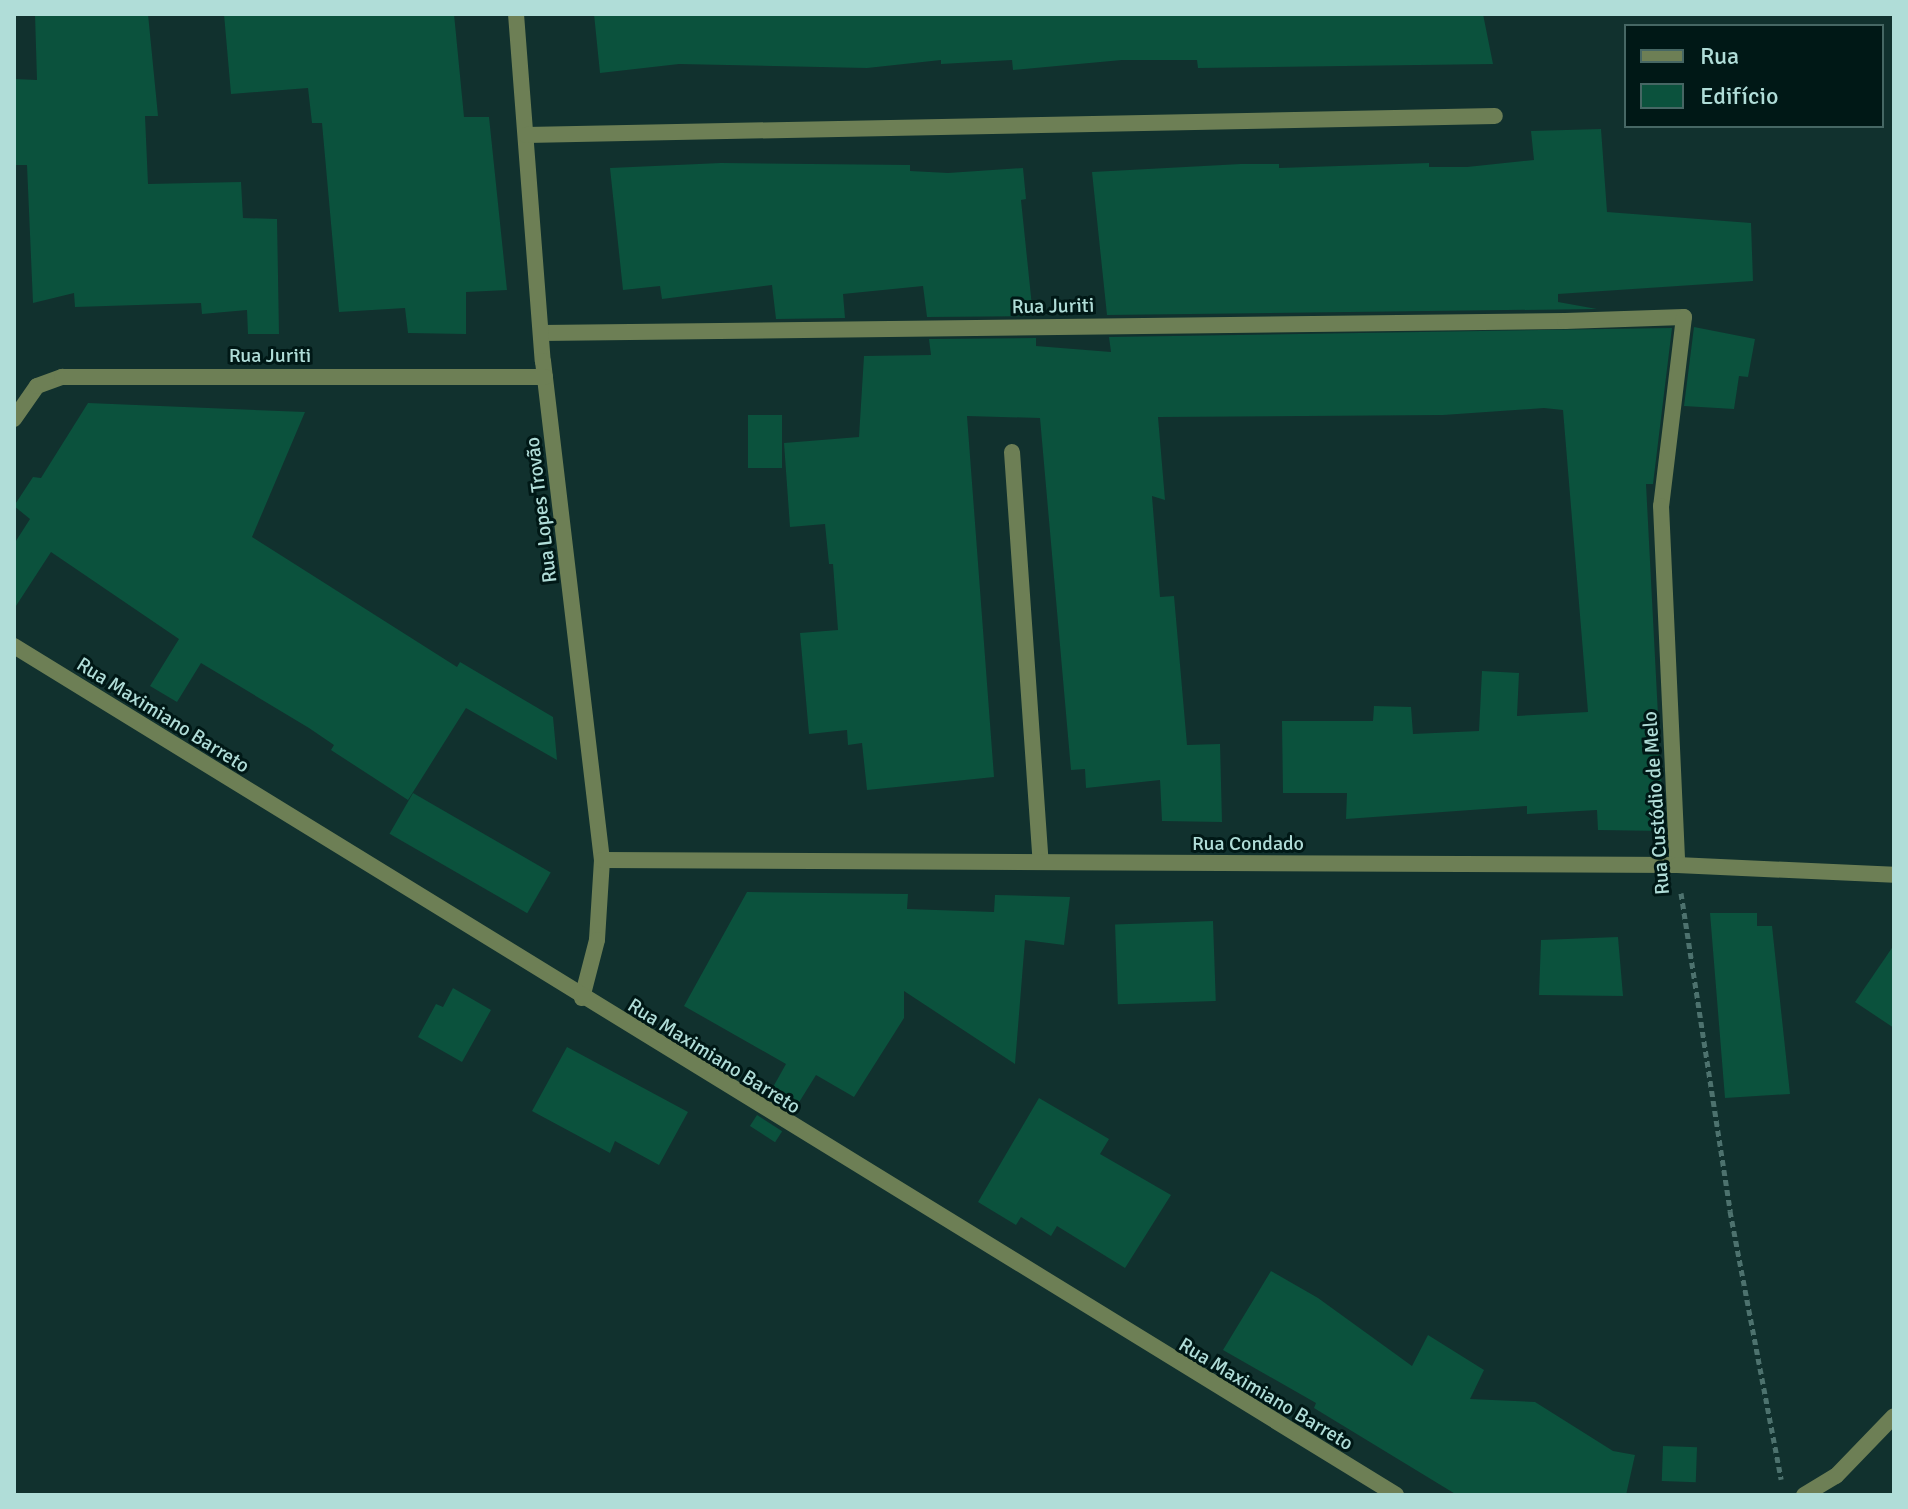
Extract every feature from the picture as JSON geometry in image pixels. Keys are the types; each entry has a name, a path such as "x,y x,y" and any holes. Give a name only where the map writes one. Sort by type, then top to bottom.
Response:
{"street":[{"name":"Rua Lopes Trovão","path":"516,14 545,377 602,860 597,940 582,998"},
{"path":"526,135 1495,116"},
{"name":"Rua Custódio de Melo","path":"1565,321 1684,317 1661,506 1677,865"},
{"name":"Rua Juriti","path":"541,333 1565,321"},
{"name":"Rua Juriti","path":"14,419 37,386 62,377 545,377"},
{"path":"1012,452 1041,862"},
{"name":"Rua Maximiano Barreto","path":"14,646 582,998 1396,1495"},
{"name":"Rua Condado","path":"602,860 1677,865 1894,875"},
{"path":"1804,1495 1836,1476 1894,1416"}],"path":[{"name":"Rua Custódio de Melo","path":"1677,865 1730,1211 1784,1495"}],"building":[{"path":"35,14 148,14 158,116 145,116 148,184 241,182 243,218 277,219 279,334 248,334 247,310 202,314 201,303 75,307 74,293 33,303 27,165 15,165 14,79 37,80"},
{"path":"224,14 454,14 464,117 489,117 507,290 466,292 466,334 408,333 405,308 339,312 322,123 312,123 308,88 231,94"},
{"path":"594,14 1483,14 1493,64 1198,68 1197,60 1122,60 1013,70 1012,60 941,64 941,60 867,68 679,64 600,73"},
{"path":"1601,129 1607,212 1751,223 1753,281 1558,294 1558,302 1597,309 1107,315 1092,172 1241,164 1279,164 1279,168 1429,163 1429,167 1467,167 1534,160 1531,131"},
{"path":"721,163 910,165 910,171 948,173 1023,168 1026,199 1021,200 1033,316 927,317 923,286 843,294 845,318 776,319 772,285 662,299 660,286 623,290 610,168"},
{"path":"1694,327 1755,339 1748,377 1739,376 1734,409 1684,406"},
{"path":"1672,328 1653,484 1646,484 1664,831 1598,830 1597,810 1527,814 1527,806 1346,819 1347,793 1283,793 1282,721 1373,721 1374,706 1411,707 1413,734 1479,731 1482,671 1519,673 1517,716 1588,712 1563,410 1544,408 1443,415 1158,417 1165,500 1152,496 1160,597 1174,596 1187,745 1220,744 1222,822 1162,821 1160,780 1086,788 1085,769 1071,770 1040,418 967,416 994,777 867,790 862,743 848,745 847,730 809,734 800,633 838,630 833,564 829,564 825,524 790,527 784,443 859,437 864,356 931,355 929,339 1036,338 1036,346 1111,352 1109,337"},
{"path":"88,403 305,412 252,537 457,667 460,662 553,717 557,760 466,708 408,800 331,750 334,745 309,728 201,663 177,702 150,686 179,639 51,552 14,609 14,544 30,519 14,506 33,477 41,478"},
{"path":"748,415 782,415 782,468 748,468"},
{"path":"413,793 551,872 527,913 390,834"},
{"path":"747,892 908,894 907,909 994,912 995,895 1070,897 1064,945 1025,940 1015,1064 904,991 904,1018 854,1097 816,1075 793,1112 768,1096 786,1064 684,1006"},
{"path":"1710,913 1757,913 1757,926 1772,926 1790,1094 1725,1098"},
{"path":"1213,921 1216,1001 1118,1004 1115,924"},
{"path":"1618,937 1623,996 1539,995 1541,940"},
{"path":"1894,945 1894,1028 1855,1002"},
{"path":"453,988 491,1010 462,1062 418,1037 436,1004 443,1007"},
{"path":"567,1047 688,1112 659,1165 615,1141 610,1153 532,1111"},
{"path":"1039,1098 1109,1139 1100,1154 1171,1195 1125,1268 1057,1226 1051,1236 1021,1217 1016,1225 978,1202"},
{"path":"757,1115 782,1131 775,1142 750,1126"},
{"path":"1271,1271 1318,1298 1412,1366 1428,1335 1484,1370 1470,1399 1535,1402 1613,1451 1635,1455 1626,1495 1457,1495 1314,1408 1316,1403 1223,1350"},
{"path":"1663,1446 1697,1447 1696,1482 1662,1481"}]}
